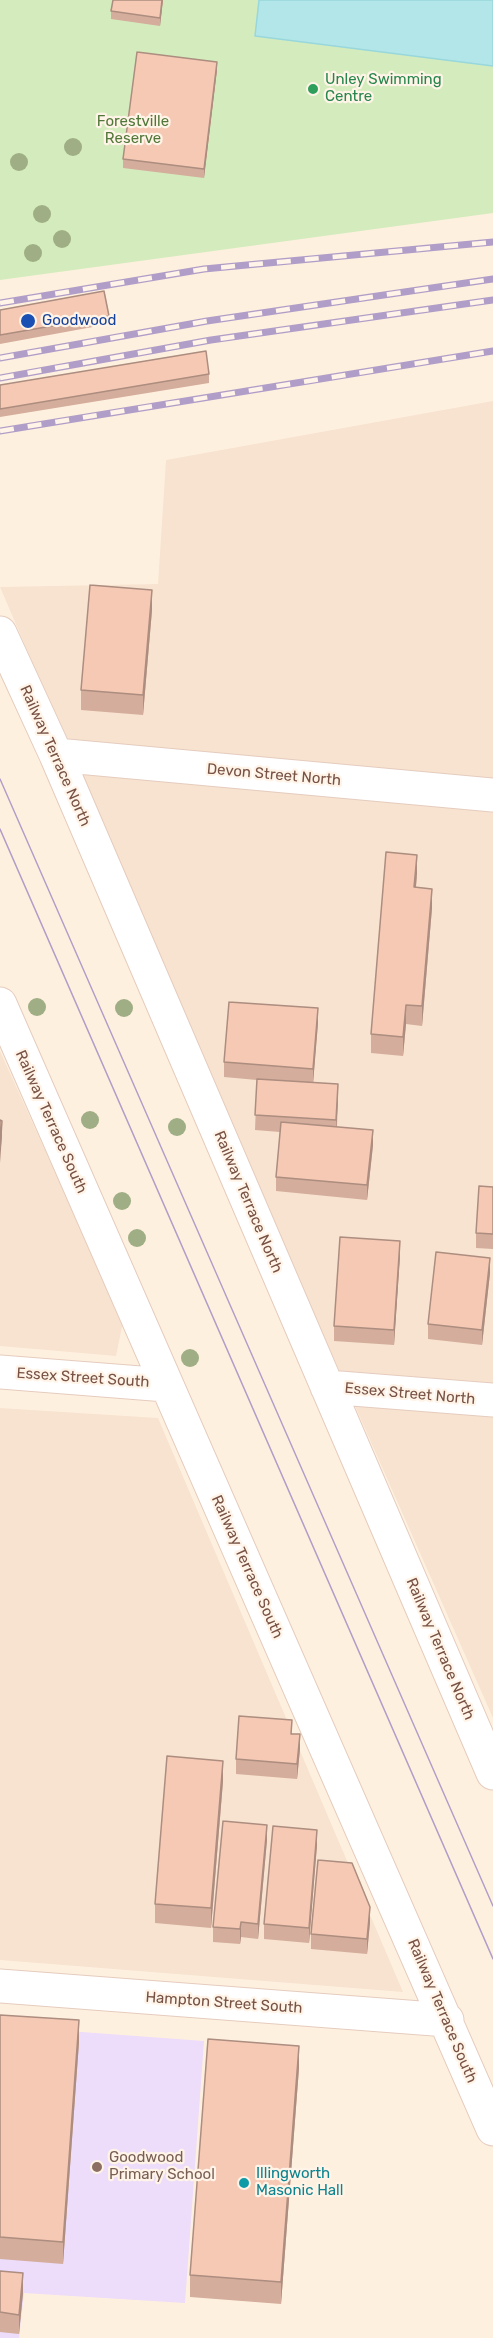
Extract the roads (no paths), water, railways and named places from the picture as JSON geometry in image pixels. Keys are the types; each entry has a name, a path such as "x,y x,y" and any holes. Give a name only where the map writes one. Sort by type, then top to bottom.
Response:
{"street":[{"name":"Railway Terrace North","path":"0,633 56,755 493,1773"},
{"name":"Devon Street North","path":"56,755 493,795"},
{"name":"Railway Terrace South","path":"0,1004 493,2129"},
{"name":"Essex Street South","path":"0,1372 166,1385"},
{"name":"Essex Street North","path":"327,1387 493,1400"},
{"name":"Hampton Street South","path":"0,1986 447,2020"}],"water":[{"path":"259,0 493,0 493,66 255,36"}],"tram line":[{"path":"0,779 493,1906"},
{"path":"0,829 493,1959"}],"railway":[{"path":"0,303 204,269 493,242"},
{"path":"0,358 207,321 493,279"},
{"path":"0,378 211,340 493,300"},
{"path":"0,431 493,351"}],"place":[{"name":"Unley Swimming Centre","path":"313,89"},
{"name":"Goodwood","path":"28,321"},
{"name":"Goodwood Primary School","path":"97,2167"},
{"name":"Illingworth Masonic Hall","path":"244,2183"}],"park label":[{"name":"Forestville Reserve","path":"133,130"}]}
